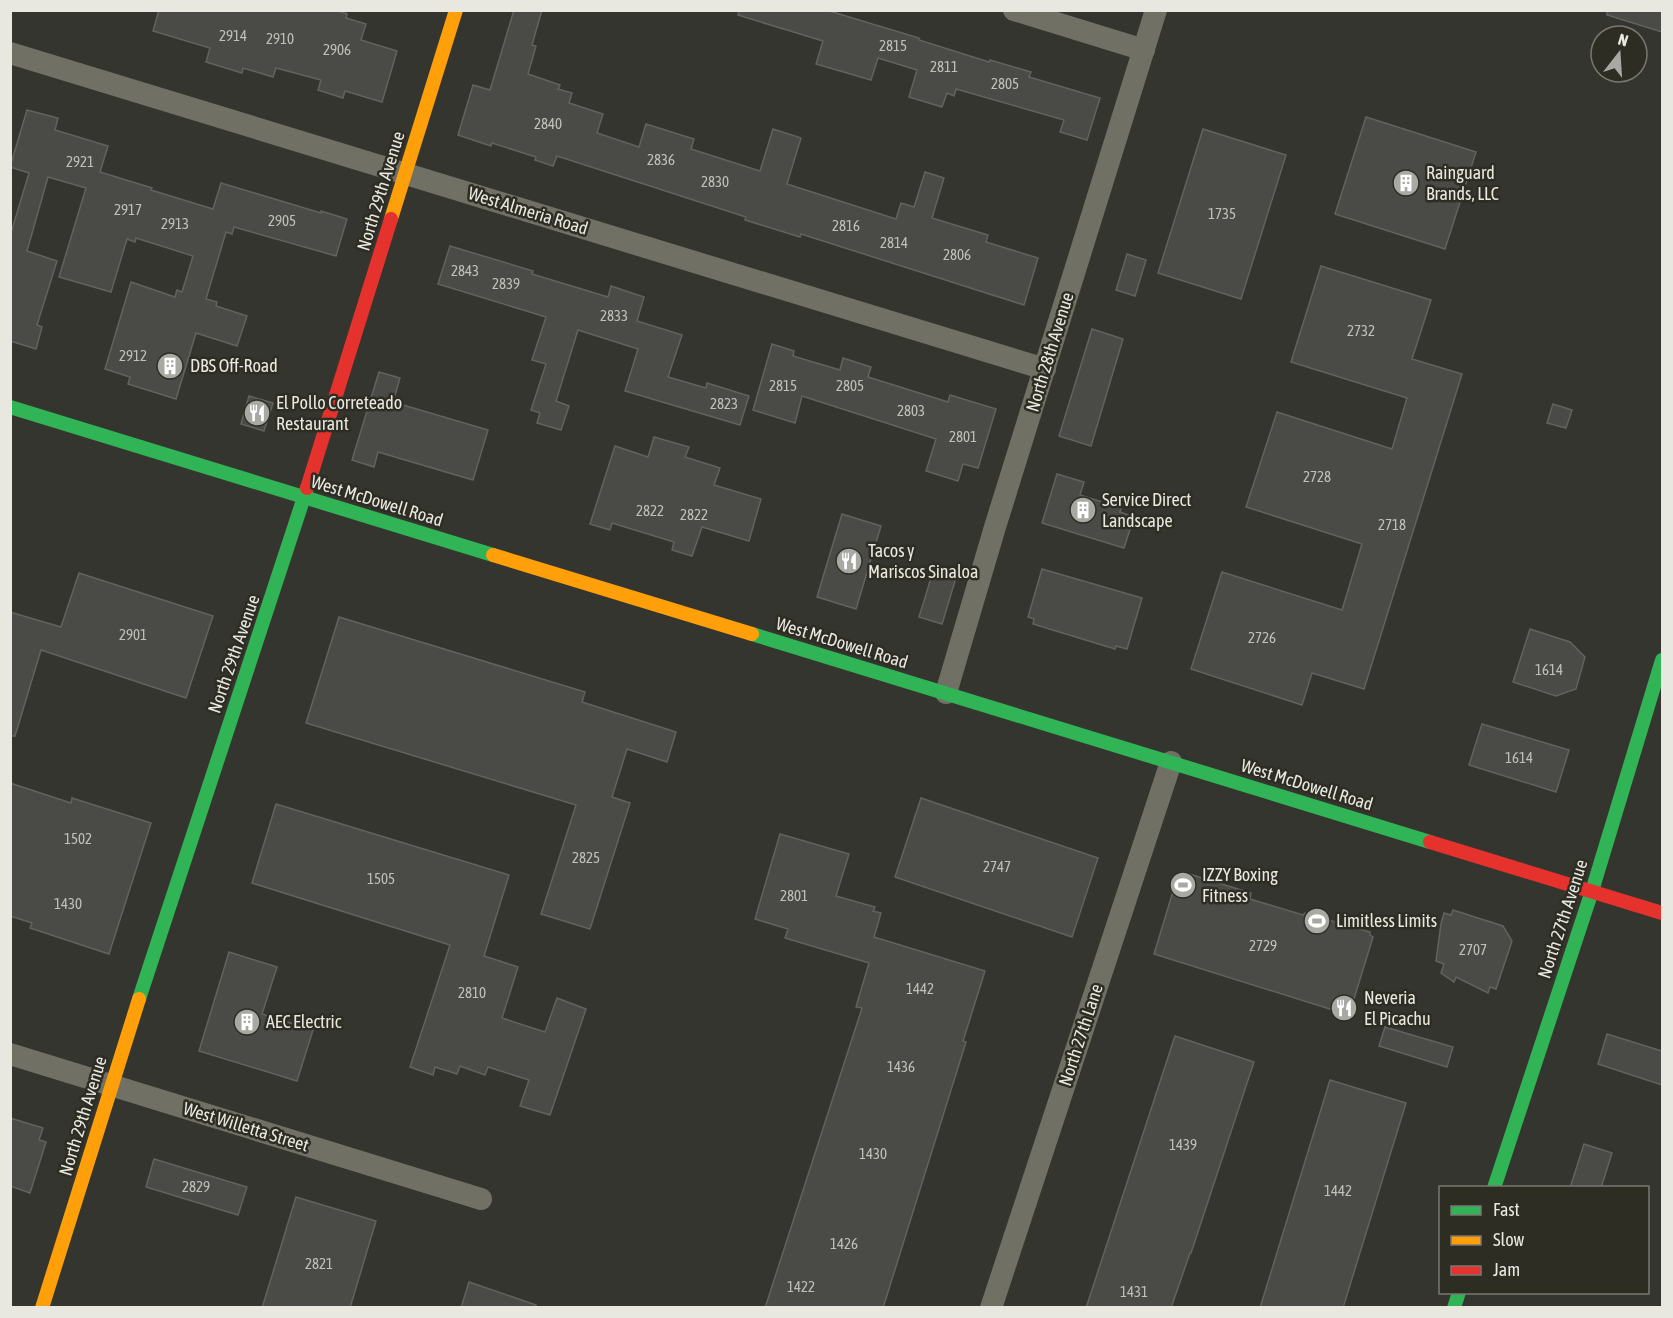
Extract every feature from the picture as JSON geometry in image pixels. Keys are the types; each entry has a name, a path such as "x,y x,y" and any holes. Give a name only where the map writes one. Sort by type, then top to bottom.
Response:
{"main road":[{"name":"North 29th Avenue","path":"42,1308 110,1086 304,497 456,10"},
{"name":"West McDowell Road","path":"10,407 1662,913"},
{"name":"North 27th Avenue","path":"1495,1186 1592,891 1662,660"}],"street":[{"path":"1014,10 1144,50"},
{"name":"North 28th Avenue","path":"946,693 1156,10"},
{"name":"West Almeria Road","path":"10,53 1045,369"},
{"name":"North 27th Lane","path":"991,1308 1171,762"},
{"name":"West Willetta Street","path":"10,1054 481,1199"}],"building":[{"path":"159,10 336,10 347,14 346,18 366,24 361,40 397,51 382,102 345,91 343,98 318,90 321,80 276,68 273,77 243,68 242,73 206,62 210,48 153,31"},
{"path":"514,10 542,10 532,45 536,46 528,74 560,85 558,89 572,93 569,103 603,114 597,133 639,147 646,124 694,139 691,149 760,171 773,129 801,138 787,184 896,219 901,203 914,207 925,172 944,178 932,218 988,235 986,242 1038,258 1024,305 801,234 800,237 745,220 746,217 557,156 553,166 535,160 536,157 458,135 473,85 490,90"},
{"path":"739,10 826,10 989,62 990,60 1031,72 1029,77 1100,98 1087,140 1060,132 1064,120 956,89 954,96 947,93 942,107 909,97 917,70 878,58 871,80 816,64 823,41 738,15"},
{"path":"1607,10 1662,10 1662,32 1649,28 1649,24 1636,24 1607,15"},
{"path":"27,110 58,118 55,130 108,146 100,172 152,188 151,190 213,209 221,183 347,219 336,256 234,227 232,234 226,232 206,299 217,302 216,306 247,316 237,346 196,333 176,399 128,384 130,377 105,369 131,282 175,297 177,290 182,292 193,256 136,238 135,242 127,239 111,292 59,277 86,188 48,177 27,251 57,261 37,325 42,327 36,349 10,341 10,236 29,173 10,167"},
{"name":"Rainguard Brands, LLC","path":"1366,117 1476,152 1445,249 1335,214"},
{"path":"1203,129 1286,155 1241,299 1158,273"},
{"path":"450,246 608,297 611,286 644,297 637,321 682,335 668,377 706,388 707,383 749,396 740,425 625,391 638,349 578,330 556,401 569,406 561,430 537,423 540,413 531,410 546,364 532,360 546,317 438,284"},
{"path":"1127,254 1146,260 1135,296 1116,290"},
{"path":"1321,266 1431,300 1412,359 1462,374 1364,689 1312,673 1302,705 1191,669 1222,572 1342,610 1362,544 1246,507 1277,412 1392,449 1407,398 1291,362"},
{"path":"1092,329 1123,339 1091,446 1059,436"},
{"path":"772,344 794,351 793,356 840,370 843,358 871,367 868,377 948,402 950,395 996,409 978,468 963,464 958,481 926,471 936,439 802,396 795,423 753,410"},
{"path":"379,372 400,378 393,402 488,430 473,480 378,452 374,467 352,460"},
{"name":"El Pollo Correteado Restaurant","path":"249,396 273,403 264,431 241,424"},
{"path":"1553,404 1572,410 1566,428 1547,423"},
{"path":"654,437 689,447 685,457 720,468 714,485 761,499 749,541 702,527 692,556 672,550 674,542 612,523 610,530 590,524 615,446 648,457"},
{"name":"Service Direct Landscape","path":"1057,474 1084,482 1080,495 1121,508 1120,512 1134,517 1124,548 1042,523"},
{"name":"Tacos y Mariscos Sinaloa","path":"842,514 881,526 856,609 817,597"},
{"path":"935,565 958,571 942,624 919,617"},
{"path":"1042,569 1142,598 1127,649 1116,646 1115,649 1033,624 1034,619 1028,617"},
{"path":"79,573 213,616 186,698 41,650 15,736 10,736 10,612 61,627"},
{"path":"339,617 585,692 582,702 676,732 667,762 627,749 612,797 630,803 590,929 541,914 576,805 306,723"},
{"path":"1530,629 1570,642 1585,657 1576,689 1556,696 1513,682"},
{"path":"1482,724 1569,750 1556,792 1469,765"},
{"path":"10,783 71,803 72,798 151,823 109,954 30,928 32,923 10,916"},
{"path":"921,798 1098,858 1072,937 895,877"},
{"path":"276,804 509,875 484,956 518,967 502,1018 545,1032 557,998 586,1009 550,1115 520,1106 529,1080 488,1067 485,1075 460,1066 457,1074 435,1067 433,1075 410,1067 450,945 252,883"},
{"path":"780,834 849,854 836,896 875,907 873,911 881,913 874,937 985,971 963,1041 966,1042 883,1308 765,1308 862,1008 856,1007 869,963 785,938 788,929 755,919"},
{"path":"1183,872 1251,893 1250,899 1370,932 1373,937 1349,1015 1154,954 1178,875 1182,876"},
{"path":"1453,910 1503,926 1512,941 1496,989 1490,987 1488,993 1456,977 1454,982 1441,973 1444,964 1436,961 1441,924 1444,913 1451,915"},
{"name":"AEC Electric","path":"229,952 277,967 262,1014 313,1030 297,1081 199,1051"},
{"path":"1385,1027 1453,1047 1447,1067 1379,1046"},
{"path":"1607,1034 1662,1051 1662,1085 1598,1064"},
{"path":"1175,1036 1254,1062 1171,1308 1086,1308"},
{"path":"1330,1080 1406,1103 1343,1308 1260,1308"},
{"path":"10,1118 43,1128 39,1140 46,1142 30,1193 10,1186"},
{"path":"1584,1144 1612,1153 1602,1186 1571,1186"},
{"path":"154,1159 247,1187 238,1215 146,1187"},
{"path":"296,1197 376,1221 350,1308 262,1308"},
{"path":"469,1282 536,1305 535,1308 461,1308"}],"traffic: fast":[{"path":"10,407 493,555"},
{"path":"139,999 307,488"},
{"path":"752,634 1430,842"},
{"path":"1495,1186 1592,891 1662,660"},
{"path":"1454,1308 1458,1294"}],"traffic: slow":[{"path":"391,219 456,10"},
{"path":"493,555 752,634"},
{"path":"42,1308 139,999"}],"traffic: jam":[{"path":"307,488 391,219"},
{"path":"1430,842 1662,913"}],"place":[{"name":"Rainguard Brands, LLC","path":"1406,183"},
{"name":"DBS Off-Road","path":"170,366"},
{"name":"El Pollo Correteado Restaurant","path":"257,413"},
{"name":"Service Direct Landscape","path":"1083,510"},
{"name":"Tacos y Mariscos Sinaloa","path":"849,561"},
{"name":"IZZY Boxing Fitness","path":"1183,885"},
{"name":"Limitless Limits","path":"1317,921"},
{"name":"Neveria El Picachu","path":"1344,1008"},
{"name":"AEC Electric","path":"247,1022"}]}
